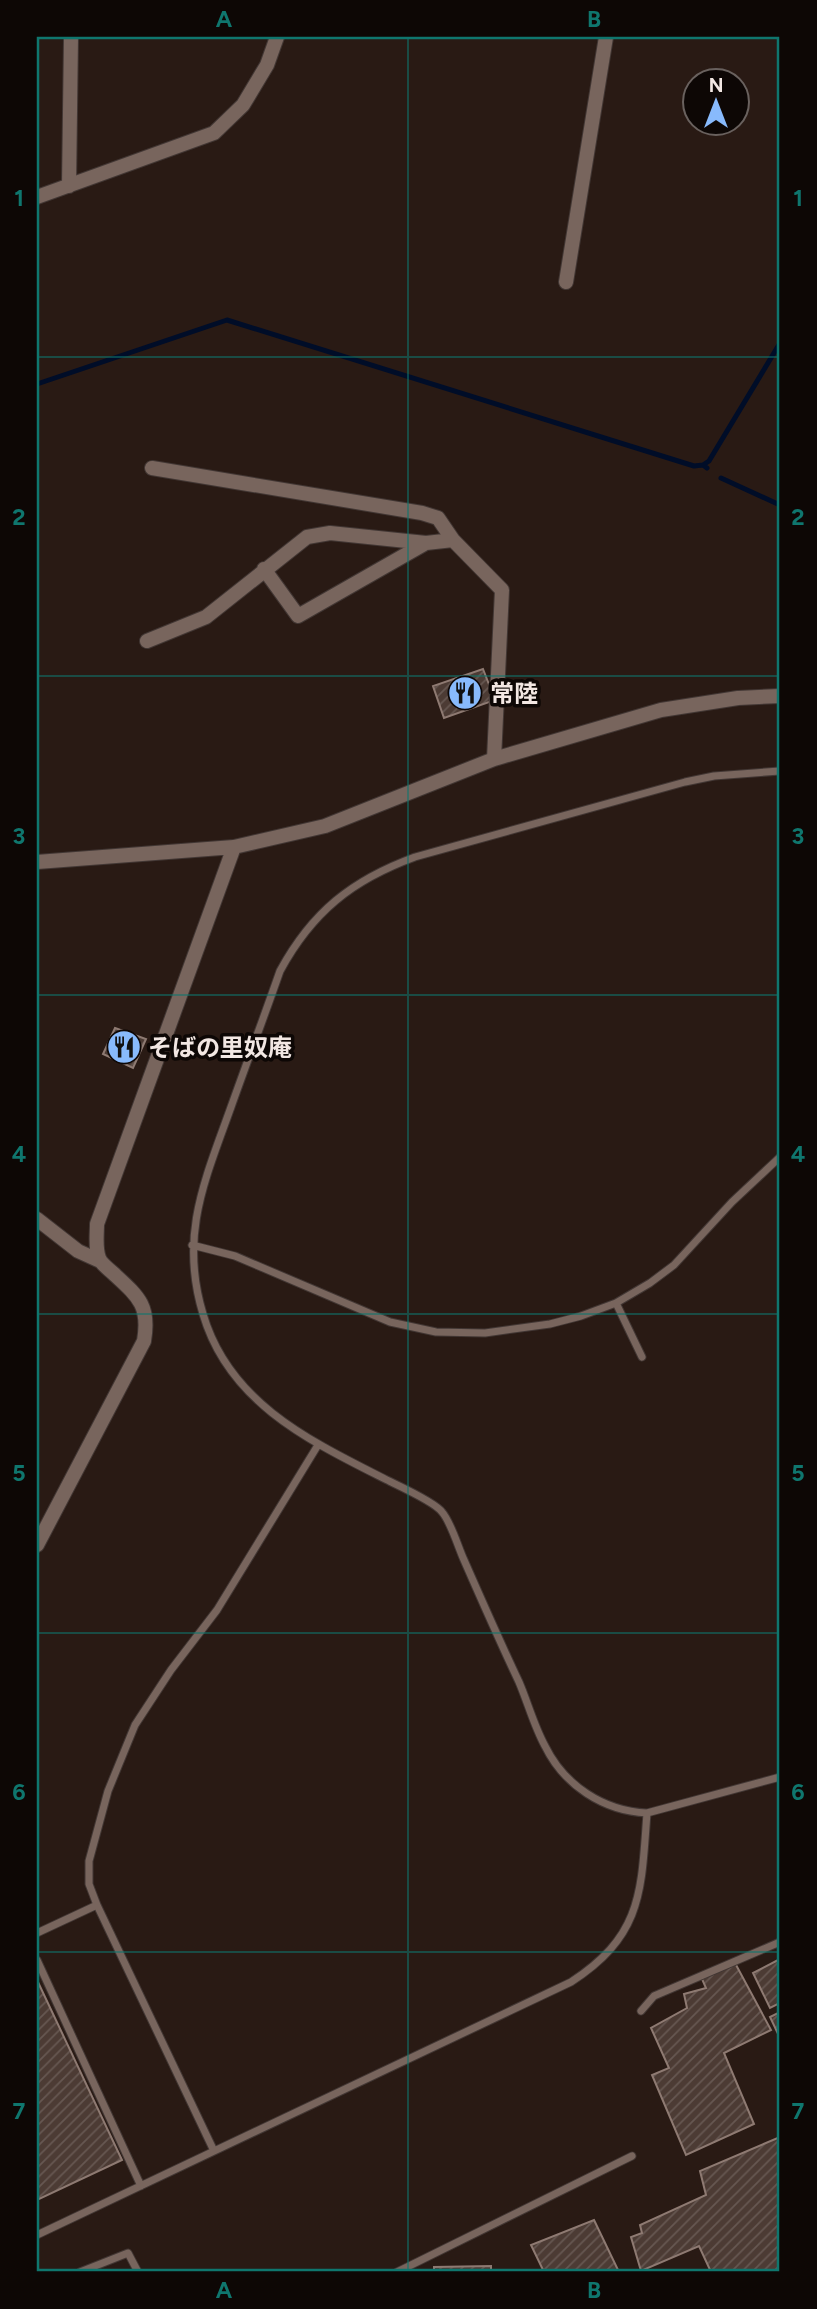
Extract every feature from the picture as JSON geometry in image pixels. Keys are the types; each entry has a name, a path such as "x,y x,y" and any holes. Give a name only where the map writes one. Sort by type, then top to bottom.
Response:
{"street":[{"path":"69,186 71,37"},
{"path":"37,197 215,133 243,105 267,65 277,37"},
{"path":"566,282 606,37"},
{"path":"152,468 422,513 438,518 453,540 502,590 494,759"},
{"path":"147,641 206,617 307,537 330,533 426,543 453,540"},
{"path":"264,569 298,616 426,543"},
{"path":"37,862 234,847 324,825 494,759 661,710 738,698 780,696"},
{"path":"100,1261 96,1244 97,1224 234,847"},
{"path":"37,1219 78,1251 100,1261 127,1286 144,1305 147,1323 144,1341 37,1545"}],"lane":[{"path":"780,771 724,775 685,782 415,857 362,880 334,900 294,945 281,971 200,1194 192,1245 195,1278 203,1314 216,1347 234,1374 255,1398 277,1419 318,1445 442,1511 524,1694 544,1746 555,1764 589,1797 635,1813 646,1813 780,1777"},
{"path":"192,1245 235,1256 390,1322 436,1332 485,1333 550,1324 616,1303 674,1265 732,1202 780,1157"},
{"path":"616,1303 642,1357"},
{"path":"214,2151 97,1905 89,1884 89,1861 107,1791 135,1725 171,1670 217,1610 318,1445"},
{"path":"37,2235 559,1988 597,1966 628,1926 638,1899 646,1813"},
{"path":"37,1933 97,1905"},
{"path":"641,2011 654,1996 780,1942"},
{"path":"37,1959 141,2186"},
{"path":"397,2272 632,2156"},
{"path":"80,2272 128,2253 138,2272"}],"building":[{"path":"483,669 495,700 444,718 433,686"},
{"name":"そばの里奴庵","path":"115,1028 146,1039 133,1068 103,1054"},
{"path":"780,1959 780,2003 770,2008 753,1973"},
{"path":"735,1963 771,2030 724,2053 754,2124 686,2155 652,2075 669,2068 651,2028 687,2008 684,1994 706,1988 702,1979"},
{"path":"37,1980 122,2160 37,2200"},
{"path":"780,2012 780,2038 770,2017"},
{"path":"780,2137 780,2272 711,2272 699,2246 641,2271 631,2237 642,2233 640,2225 706,2195 700,2171"},
{"path":"594,2220 619,2272 544,2272 531,2245"},
{"path":"491,2266 491,2272 434,2272 434,2267"}],"waterway":[{"path":"37,384 227,320 707,468"},
{"path":"703,465 709,461 780,343"},
{"path":"721,478 780,505"}],"place":[{"name":"常陸","path":"465,693"},
{"name":"そばの里奴庵","path":"124,1047"}]}
